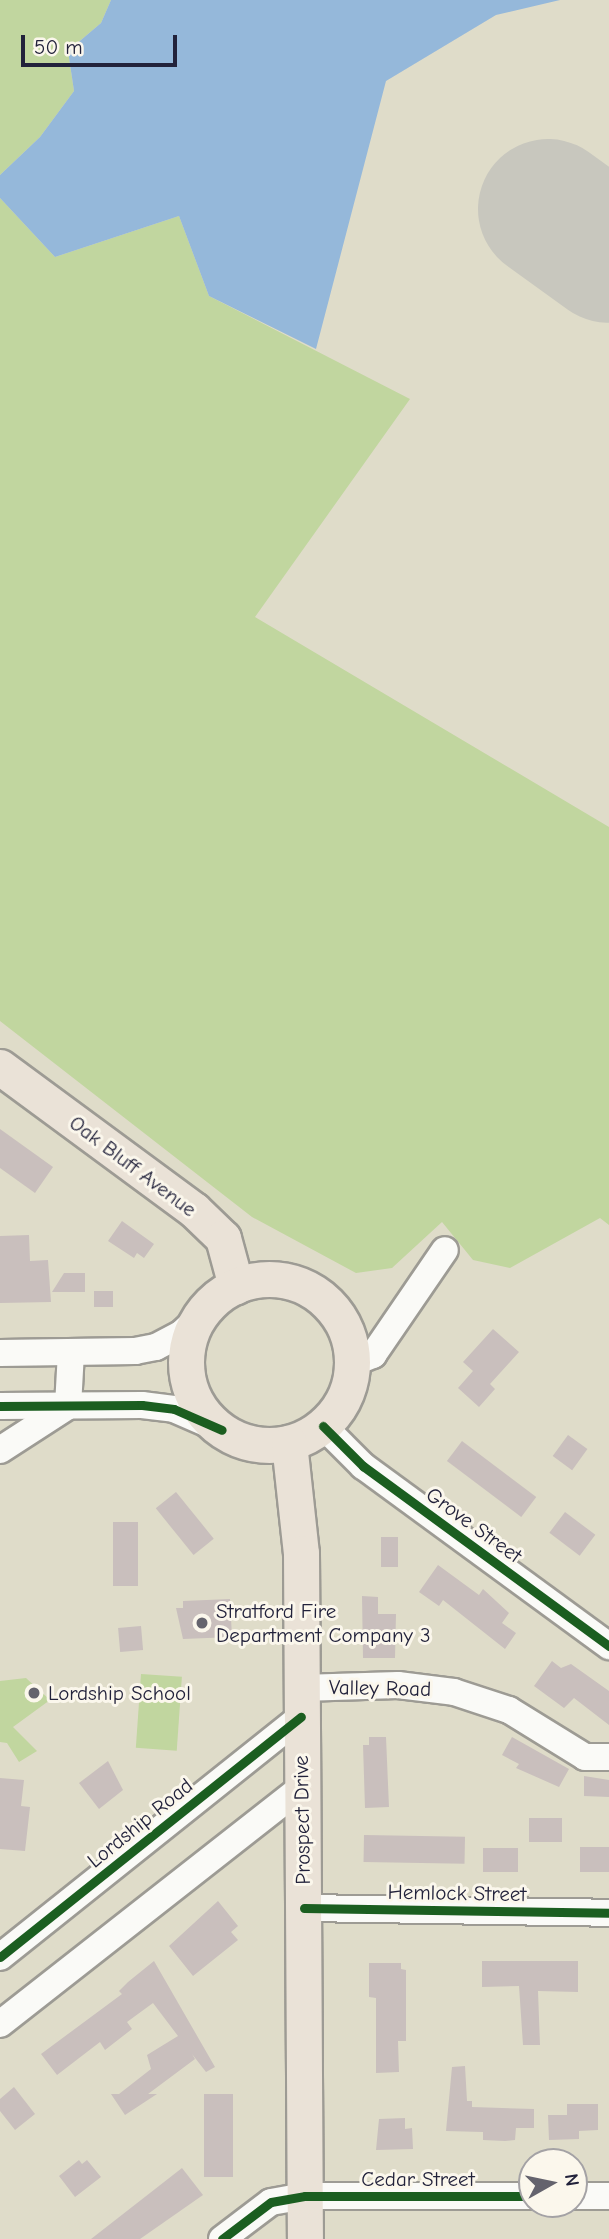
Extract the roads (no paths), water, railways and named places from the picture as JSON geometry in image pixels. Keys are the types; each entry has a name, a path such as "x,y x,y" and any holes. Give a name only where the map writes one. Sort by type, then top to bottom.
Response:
{"main road":[{"name":"Oak Bluff Avenue","path":"0,1068 194,1209 223,1238 236,1286"},
{"path":"258,1279 305,1287 340,1318 350,1339 353,1363 349,1387 323,1426 289,1443 266,1445 222,1430 200,1407 188,1377 188,1345 201,1315 236,1286 258,1279"},
{"name":"Prospect Drive","path":"289,1443 301,1553 305,2239"}],"street":[{"path":"353,1363 373,1354 444,1250"},
{"path":"0,1353 156,1347 182,1333 201,1315"},
{"path":"68,1406 71,1352"},
{"path":"0,1406 142,1405 174,1409 222,1430"},
{"path":"0,1450 68,1406"},
{"name":"Grove Street","path":"323,1426 363,1466 609,1646"},
{"name":"Valley Road","path":"301,1702 398,1685 454,1692 509,1710 585,1757 609,1757"},
{"name":"Lordship Road","path":"0,1957 301,1702"},
{"path":"0,2024 301,1788"},
{"name":"Hemlock Street","path":"304,1908 609,1913"},
{"name":"Cedar Street","path":"222,2239 271,2202 305,2196 518,2196"},
{"path":"588,2196 609,2196"}],"water":[{"path":"111,0 560,0 496,15 386,81 316,349 209,296 179,216 55,257 0,198 0,175 40,137 74,91 68,51 101,23"}],"place":[{"name":"Stratford Fire Department Company 3","path":"202,1623"},
{"name":"Lordship School","path":"34,1693"}]}
